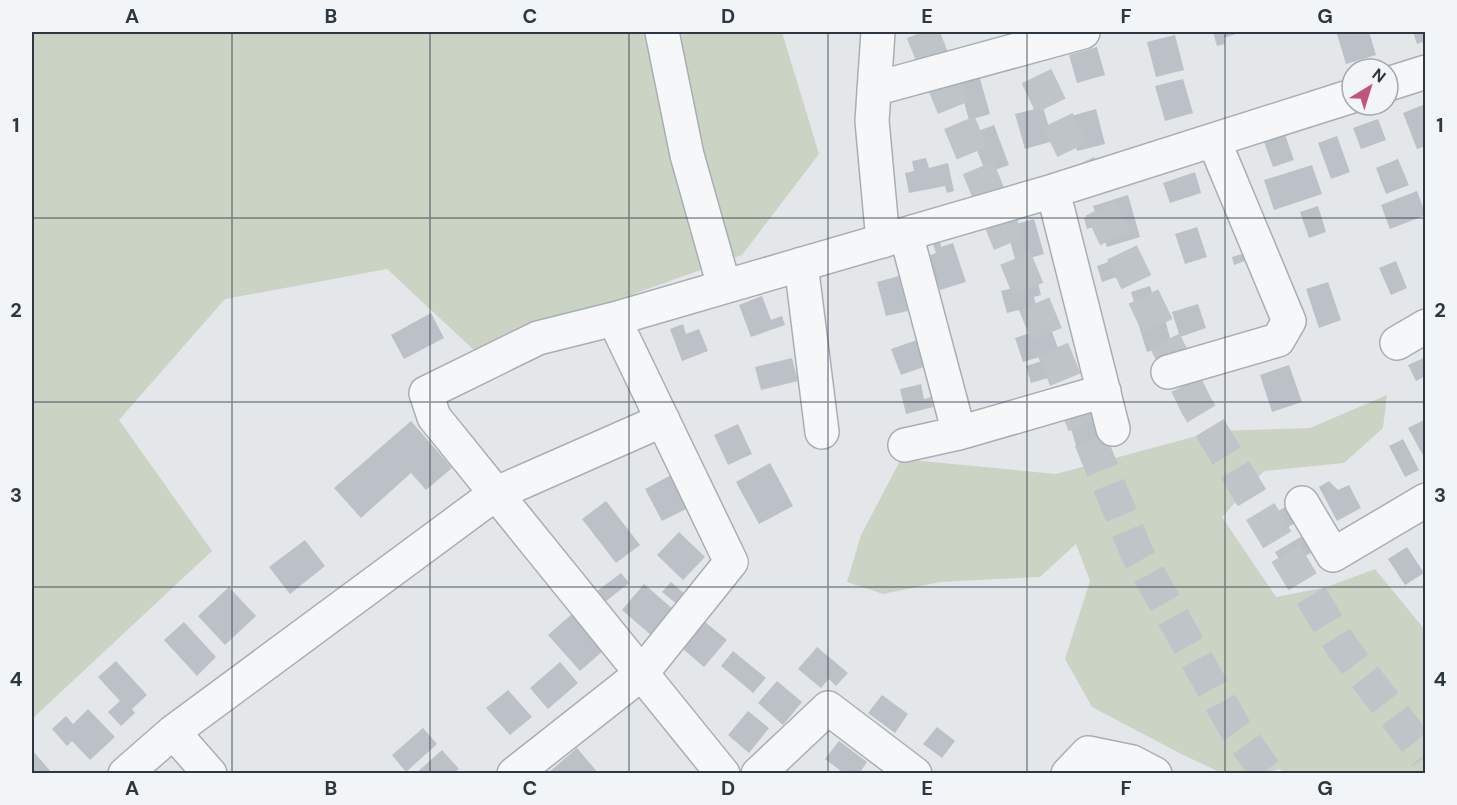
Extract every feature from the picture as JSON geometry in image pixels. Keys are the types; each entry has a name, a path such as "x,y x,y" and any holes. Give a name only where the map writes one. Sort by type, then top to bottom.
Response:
{"street":[{"path":"662,32 687,155 724,286"},
{"path":"878,32 872,122 895,238 959,433"},
{"path":"874,88 1083,32"},
{"path":"1400,80 1425,72"},
{"path":"723,774 434,417 426,393 538,338 614,319 895,238 1053,191 1340,100"},
{"path":"1168,372 1278,340 1289,321 1214,141"},
{"path":"1053,191 1113,429"},
{"path":"801,264 822,432"},
{"path":"514,774 640,674 731,562 614,319"},
{"path":"1397,343 1425,326"},
{"path":"905,445 959,433 1104,391"},
{"path":"125,774 173,732 495,494 663,420"},
{"path":"1302,503 1333,555 1425,500"},
{"path":"758,774 828,708 915,774"},
{"path":"173,732 210,774"},
{"path":"1068,774 1088,753 1132,762 1155,774"}],"shaded area":[{"path":"32,32 782,32 819,154 742,255 475,351 387,269 225,299 119,420 212,551 32,719"},
{"path":"1387,395 1383,428 1344,463 1264,471 1222,517 1276,597 1327,587 1375,569 1425,630 1425,773 1284,774 1280,769 1264,773 1222,773 1092,707 1065,659 1090,581 1076,544 1040,577 940,582 883,594 847,582 861,535 901,459 1056,474 1215,431 1310,428"}],"building":[{"path":"1213,32 1242,32 1224,38 1225,44 1217,46"},
{"path":"1369,32 1376,55 1344,57 1337,34"},
{"path":"1413,32 1426,32 1426,41 1417,44"},
{"path":"1175,35 1184,70 1156,77 1147,42"},
{"path":"1097,47 1105,75 1077,83 1069,55"},
{"path":"979,75 990,114 969,120 958,81"},
{"path":"1183,79 1193,113 1165,121 1155,86"},
{"path":"1423,105 1426,112 1426,146 1417,149 1403,113"},
{"path":"1043,107 1053,141 1025,149 1015,114"},
{"path":"1096,109 1105,144 1077,151 1068,117"},
{"path":"1378,119 1386,140 1361,149 1353,128"},
{"path":"994,125 1009,165 986,173 974,143 982,141 978,131"},
{"path":"1284,132 1294,160 1273,167 1263,139"},
{"path":"1337,136 1350,172 1331,179 1318,143"},
{"path":"926,158 929,168 948,163 954,191 947,193 945,186 909,193 905,173 914,171 912,161"},
{"path":"1398,159 1409,185 1386,194 1376,168"},
{"path":"1312,165 1322,194 1274,210 1264,180"},
{"path":"1195,172 1201,193 1170,203 1163,183"},
{"path":"1417,191 1426,215 1390,229 1381,205"},
{"path":"1128,195 1140,237 1107,247 1100,225 1087,229 1084,218 1096,215 1093,206"},
{"path":"1318,206 1326,232 1309,238 1300,212"},
{"path":"1034,219 1044,254 1016,262 1006,227"},
{"path":"1197,227 1207,257 1185,264 1175,234"},
{"path":"940,242 941,247 953,243 966,282 940,290 928,256 936,253 933,244"},
{"path":"1245,253 1247,260 1234,265 1232,257"},
{"path":"1128,255 1134,271 1102,282 1097,266"},
{"path":"1396,261 1407,288 1391,295 1379,268"},
{"path":"1036,275 1041,295 1034,297 1036,306 1007,313 1001,291 1022,286 1019,279"},
{"path":"899,276 908,311 886,316 877,282"},
{"path":"1328,282 1341,320 1319,328 1306,289"},
{"path":"1150,286 1156,306 1137,312 1131,292"},
{"path":"762,296 771,320 782,316 785,325 751,337 739,305"},
{"path":"1198,304 1206,328 1180,337 1172,312"},
{"path":"431,313 444,338 404,359 391,335"},
{"path":"1164,316 1172,345 1147,352 1138,323"},
{"path":"683,324 686,334 699,329 708,351 682,361 670,329"},
{"path":"1050,326 1059,351 1023,362 1015,338"},
{"path":"920,339 929,365 901,375 891,349"},
{"path":"1055,357 1061,374 1031,383 1026,366"},
{"path":"1426,357 1426,376 1416,381 1408,365"},
{"path":"792,358 798,381 761,390 755,367"},
{"path":"1289,365 1302,402 1272,412 1260,375"},
{"path":"921,384 924,399 931,397 933,407 906,414 900,389"},
{"path":"1094,411 1105,447 1079,455 1068,419"},
{"path":"1426,419 1426,461 1408,428"},
{"path":"411,421 452,468 426,490 411,473 361,518 334,488"},
{"path":"738,424 752,454 728,465 714,435"},
{"path":"1403,439 1419,470 1405,477 1389,446"},
{"path":"770,463 793,506 759,524 736,482"},
{"path":"671,475 688,508 662,521 645,489"},
{"path":"1329,481 1338,490 1349,485 1361,508 1337,521 1319,487"},
{"path":"606,501 640,545 616,563 582,519"},
{"path":"1287,506 1297,522 1267,539 1258,523"},
{"path":"679,532 705,557 683,580 657,555"},
{"path":"1304,535 1314,551 1284,568 1275,552"},
{"path":"305,540 325,566 290,594 269,567"},
{"path":"1407,547 1424,573 1405,585 1388,559"},
{"path":"621,573 629,583 605,602 596,592"},
{"path":"671,582 686,595 678,605 662,592"},
{"path":"644,584 674,610 652,636 622,610"},
{"path":"229,587 256,616 225,645 198,616"},
{"path":"573,613 604,650 580,671 548,635"},
{"path":"699,617 727,640 704,667 677,644"},
{"path":"184,622 216,657 197,676 164,640"},
{"path":"817,647 848,673 836,686 829,679 821,688 798,669"},
{"path":"733,651 766,678 753,693 721,666"},
{"path":"116,661 147,695 132,709 135,713 121,726 108,712 120,701 98,677"},
{"path":"560,662 578,683 548,709 530,688"},
{"path":"777,681 802,702 783,725 758,703"},
{"path":"508,690 532,717 510,735 486,708"},
{"path":"882,695 908,714 895,733 868,713"},
{"path":"88,709 115,737 90,760 72,741 67,746 52,729 66,716 73,724"},
{"path":"748,711 769,728 749,753 728,735"},
{"path":"937,727 955,741 942,758 923,744"},
{"path":"423,728 437,744 406,772 392,755"},
{"path":"839,741 867,762 859,774 845,774 825,759"},
{"path":"577,748 599,774 547,774"},
{"path":"32,750 53,774 32,774"},
{"path":"442,750 459,769 453,774 415,774"}],"tunnel":[{"path":"922,32 1136,551 1236,730 1268,774"},
{"path":"1015,32 1196,405 1342,647 1426,756"}]}
